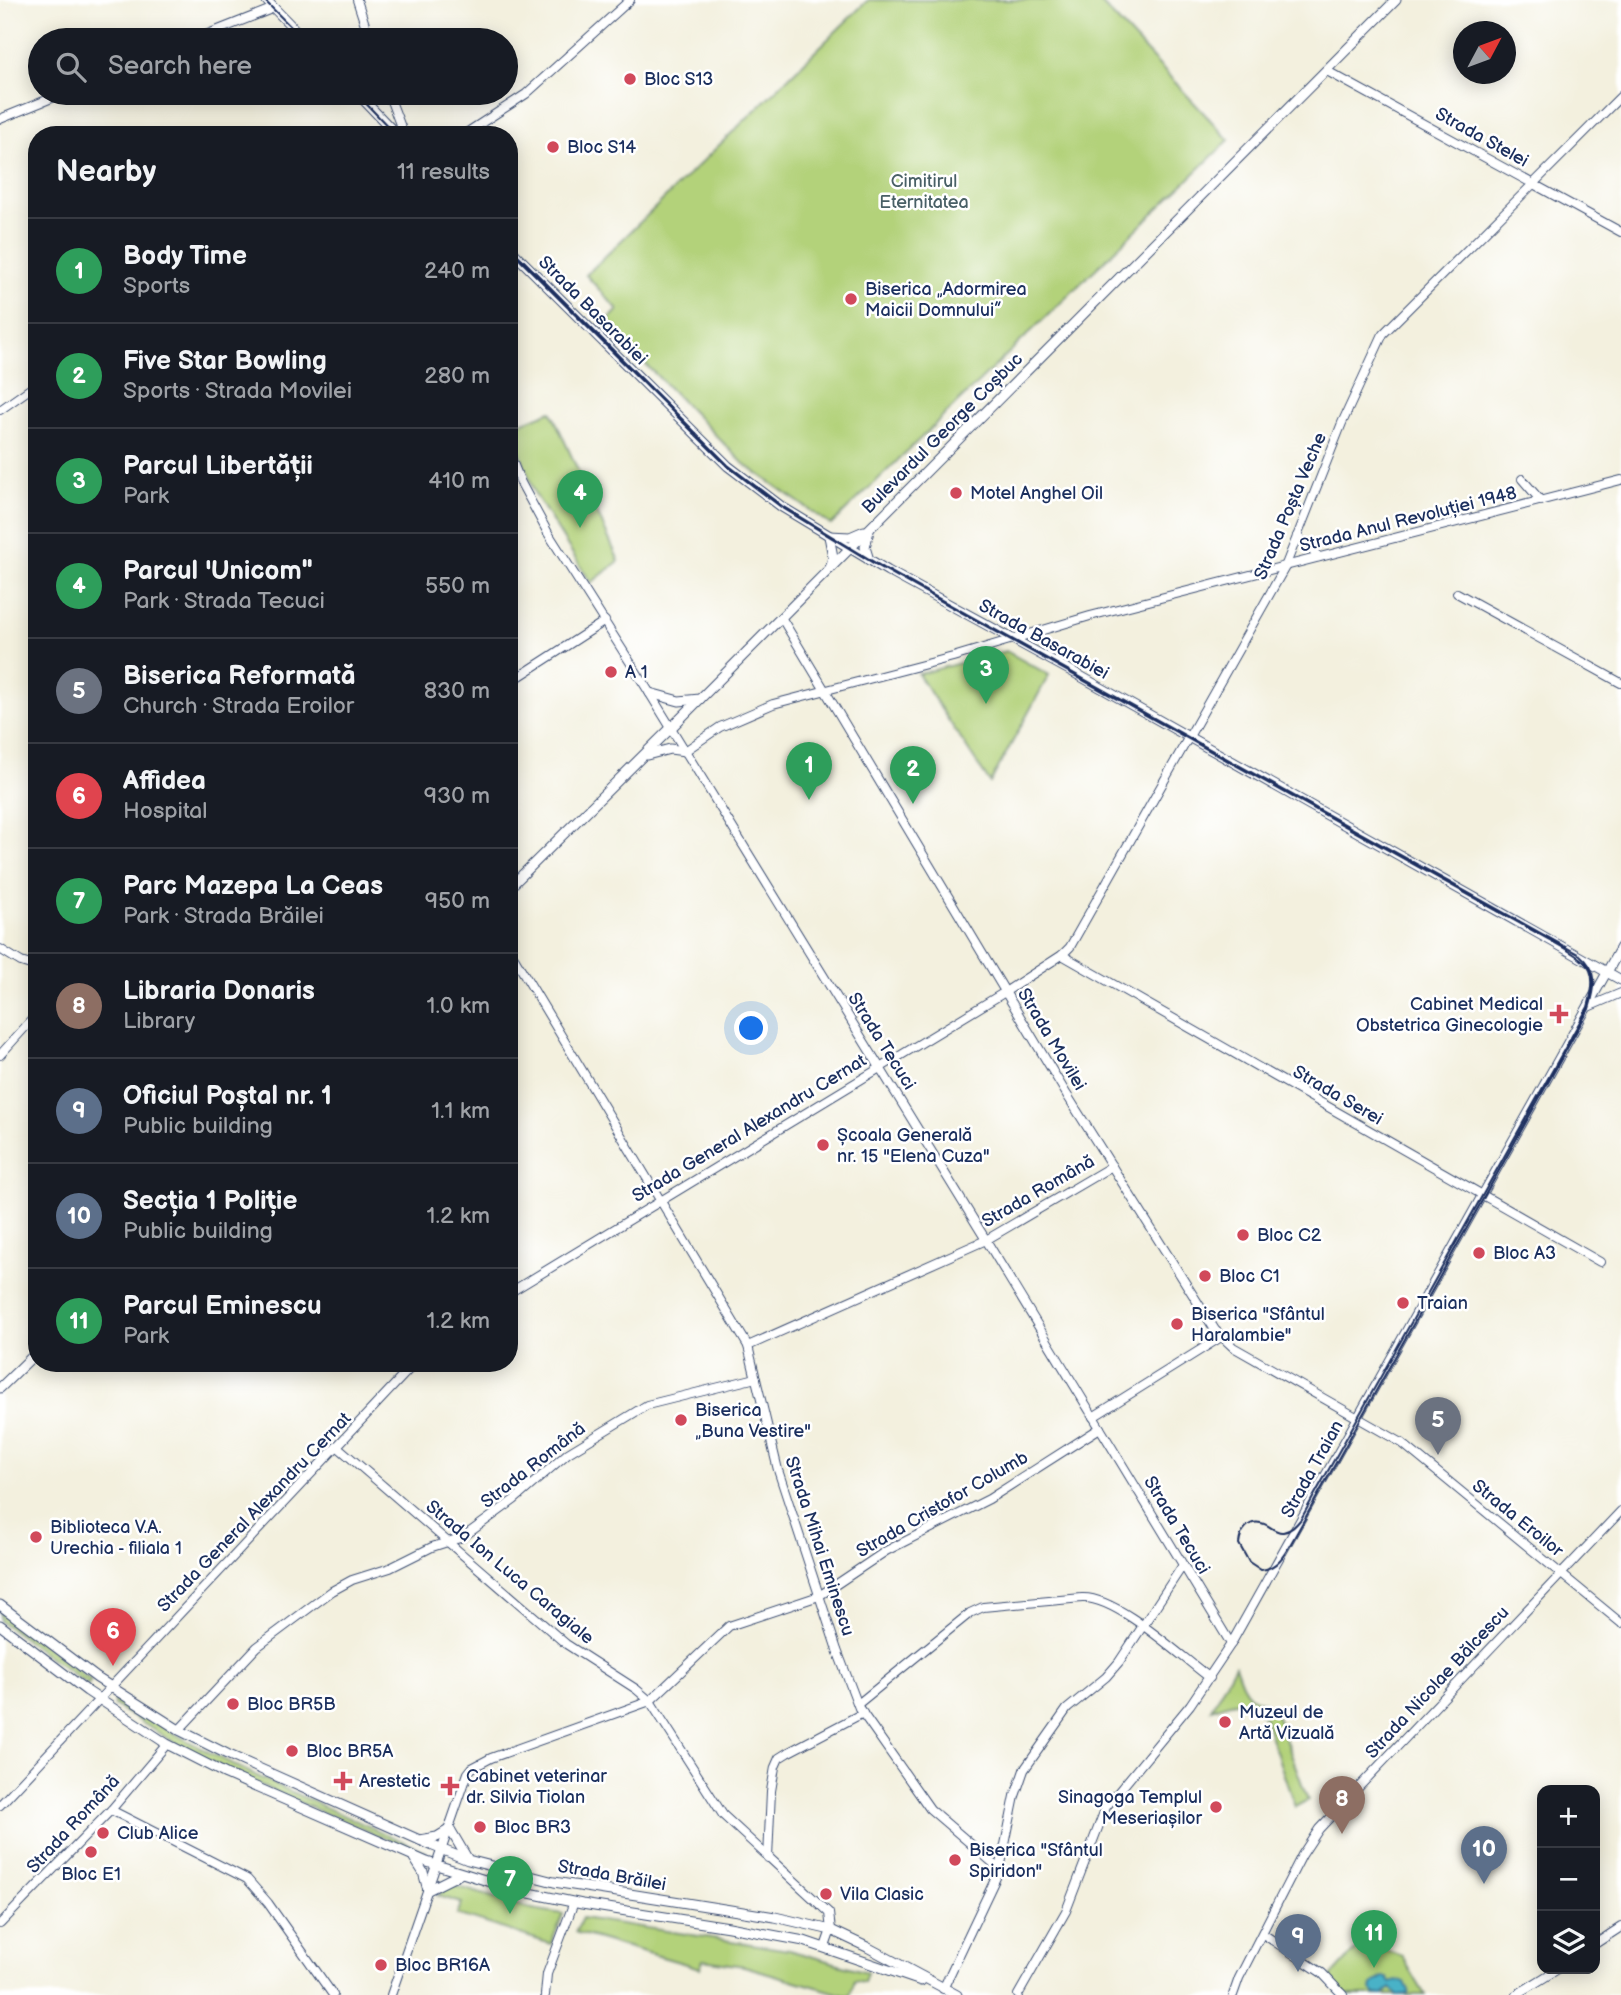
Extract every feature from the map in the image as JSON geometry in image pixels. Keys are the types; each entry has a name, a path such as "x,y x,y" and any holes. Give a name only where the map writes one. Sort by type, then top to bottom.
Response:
{"main road":[{"path":"266,0 294,28"},
{"name":"Bulevardul George Coșbuc","path":"518,879 1396,0"},
{"path":"368,105 388,126"},
{"name":"Strada Basarabiei","path":"518,257 728,466 782,507 869,560 1621,980"},
{"path":"830,569 833,557 829,536 850,537 869,529"},
{"path":"869,529 865,547 869,560"},
{"path":"650,693 679,701 700,699"},
{"path":"642,757 663,750 685,751"},
{"name":"Strada Traian","path":"1607,972 1621,947"},
{"path":"0,1388 28,1361"},
{"name":"Strada Brăilei","path":"0,1605 110,1686 179,1730 443,1850 468,1860 586,1888 775,1917 831,1930 957,1995"},
{"name":"Strada Brăilei","path":"0,1625 98,1699 167,1744 226,1774 412,1857 520,1891 781,1936 825,1947 940,1987"},
{"path":"420,1840 437,1837 450,1829 468,1860"},
{"path":"412,1857 423,1872 428,1890 460,1874"}],"street":[{"path":"357,0 366,28"},
{"path":"518,100 630,0"},
{"path":"223,28 274,8"},
{"name":"Strada Stelei","path":"1327,71 1621,232"},
{"name":"Strada Poșta Veche","path":"1005,992 1062,955 1077,938 1187,737 1285,567 1342,423 1383,334 1621,96"},
{"path":"0,119 34,105"},
{"path":"393,105 401,126"},
{"path":"479,126 511,105"},
{"path":"0,410 28,390"},
{"name":"Strada Tecuci","path":"518,474 548,533 650,693 1231,1644"},
{"path":"1522,479 1541,501"},
{"name":"Strada Anul Revoluției 1948","path":"685,751 720,727 749,713 825,690 1013,640 1090,616 1621,480"},
{"path":"1297,536 1319,557"},
{"path":"1457,593 1621,683"},
{"name":"Strada Movilei","path":"781,617 1005,992 1221,1337 1240,1351 1358,1419"},
{"path":"518,677 605,621"},
{"path":"0,949 28,964"},
{"name":"Strada Serei","path":"1062,955 1600,1262"},
{"name":"Strada Mihai Eminescu","path":"518,964 748,1346 778,1470 819,1597 858,1704 930,1810 1000,1869"},
{"name":"Strada Traian","path":"1018,1995 1066,1911 1106,1807 1210,1678 1231,1644 1607,972"},
{"name":"Strada General Alexandru Cernat","path":"518,1287 1005,992"},
{"path":"1588,1007 1621,993"},
{"path":"0,1055 28,1024"},
{"name":"Strada Română","path":"748,1346 986,1240 1112,1166"},
{"path":"1093,1417 1221,1337"},
{"name":"Strada General Alexandru Cernat","path":"0,1805 407,1372"},
{"name":"Strada Română","path":"179,1730 248,1656 325,1596 352,1580 390,1568 447,1541 463,1537 568,1453 647,1405 756,1378"},
{"name":"Strada Eroilor","path":"1358,1419 1402,1443 1621,1623"},
{"name":"Strada Cristofor Columb","path":"450,1829 472,1768 491,1758 650,1701 729,1626 819,1597 886,1551 989,1499 1100,1428"},
{"name":"Strada Ion Luca Caragiale","path":"338,1447 566,1644 650,1701 714,1804 734,1826 829,1913 831,1930"},
{"name":"Strada Nicolae Bălcescu","path":"1233,1995 1239,1978 1318,1829 1621,1511"},
{"path":"940,1987 1000,1869 1015,1796 1024,1770 1067,1709 1113,1670 1183,1565"},
{"path":"858,1704 970,1614 983,1607 1094,1597 1111,1604 1143,1626 1210,1678"},
{"path":"768,1858 771,1791 777,1762 787,1753 863,1713"},
{"name":"Strada Română","path":"0,1924 111,1810 167,1744"},
{"path":"111,1810 247,1880 268,1903 333,1995"},
{"path":"391,1995 450,1829"},
{"path":"545,1995 547,1974 574,1902"},
{"path":"1600,1941 1621,1927"},
{"path":"825,1947 831,1930"},
{"path":"1263,1934 1322,1973 1343,1995"},
{"path":"1516,1995 1550,1974"}],"green space":[{"name":"Cimitirul Eternitatea","path":"868,0 1098,0 1229,140 831,525 744,464 605,323 618,310 586,275"},
{"path":"551,411 619,561 591,583 535,494 518,447 518,424"},
{"path":"1006,651 1049,675 990,783 918,674"},
{"path":"0,1612 91,1680 88,1685 0,1621"},
{"path":"1235,1665 1248,1693 1275,1711 1308,1800 1295,1807 1264,1717 1258,1710 1252,1705 1240,1702 1211,1709"},
{"path":"117,1699 229,1762 427,1854 315,1809 207,1760 114,1705"},
{"path":"449,1884 532,1909 563,1914 551,1944 457,1914 462,1903 438,1896"},
{"path":"582,1918 789,1950 867,1972 864,1982 855,1980 850,1995 844,1995 744,1966 703,1960 700,1968 575,1932"},
{"path":"1366,1938 1372,1939 1382,1951 1402,1956 1425,1995 1344,1995 1330,1978"}],"water":[{"path":"1387,1977 1390,1982 1397,1980 1405,1983 1408,1994 1398,1995 1391,1988 1383,1995 1375,1994 1371,1990 1372,1984"}],"tram line":[{"path":"264,0 292,28"},
{"path":"367,105 387,126"},
{"path":"518,255 728,465 782,506 884,568 1580,955 1590,967 1594,986 1589,1009 1291,1543 1273,1566 1261,1570 1249,1562 1239,1544 1243,1531 1252,1523 1264,1524 1280,1532 1286,1531 1301,1519 1588,1007 1592,985 1590,970 1580,959 1562,947 878,566 781,507 727,466 518,258"}],"place":[{"name":"Bloc S13","path":"630,79"},
{"name":"Bloc S14","path":"553,147"},
{"name":"Biserica „Adormirea Maicii Domnului”","path":"851,299"},
{"name":"Motel Anghel Oil","path":"956,493"},
{"name":"Parcul 'Unicom\"","path":"580,528"},
{"name":"A 1","path":"611,672"},
{"name":"Parcul Libertății","path":"986,704"},
{"name":"Body Time","path":"809,800"},
{"name":"Five Star Bowling","path":"913,804"},
{"name":"Cabinet Medical Obstetrica Ginecologie","path":"1559,1014"},
{"name":"Școala Generală nr. 15 \"Elena Cuza\"","path":"823,1145"},
{"name":"Bloc C2","path":"1243,1235"},
{"name":"Bloc A3","path":"1479,1253"},
{"name":"Bloc C1","path":"1205,1276"},
{"name":"Traian","path":"1403,1303"},
{"name":"Biserica \"Sfântul Haralambie\"","path":"1177,1324"},
{"name":"Biserica „Buna Vestire\"","path":"681,1420"},
{"name":"Biserica Reformată","path":"1438,1455"},
{"name":"Biblioteca V.A. Urechia - filiala 1","path":"36,1537"},
{"name":"Affidea","path":"113,1666"},
{"name":"Bloc BR5B","path":"233,1704"},
{"name":"Muzeul de Artă Vizuală","path":"1225,1722"},
{"name":"Bloc BR5A","path":"292,1751"},
{"name":"Arestetic","path":"343,1781"},
{"name":"Cabinet veterinar dr. Silvia Tiolan","path":"450,1786"},
{"name":"Sinagoga Templul Meseriașilor","path":"1216,1807"},
{"name":"Bloc BR3","path":"480,1827"},
{"name":"Club Alice","path":"103,1833"},
{"name":"Libraria Donaris","path":"1342,1834"},
{"name":"Bloc E1","path":"91,1852"},
{"name":"Biserica \"Sfântul Spiridon\"","path":"955,1860"},
{"name":"Secția 1 Poliție","path":"1484,1884"},
{"name":"Vila Clasic","path":"826,1894"},
{"name":"Parc Mazepa La Ceas","path":"510,1914"},
{"name":"Bloc BR16A","path":"381,1965"},
{"name":"Parcul Eminescu","path":"1374,1968"},
{"name":"Oficiul Poștal nr. 1","path":"1298,1972"}]}
